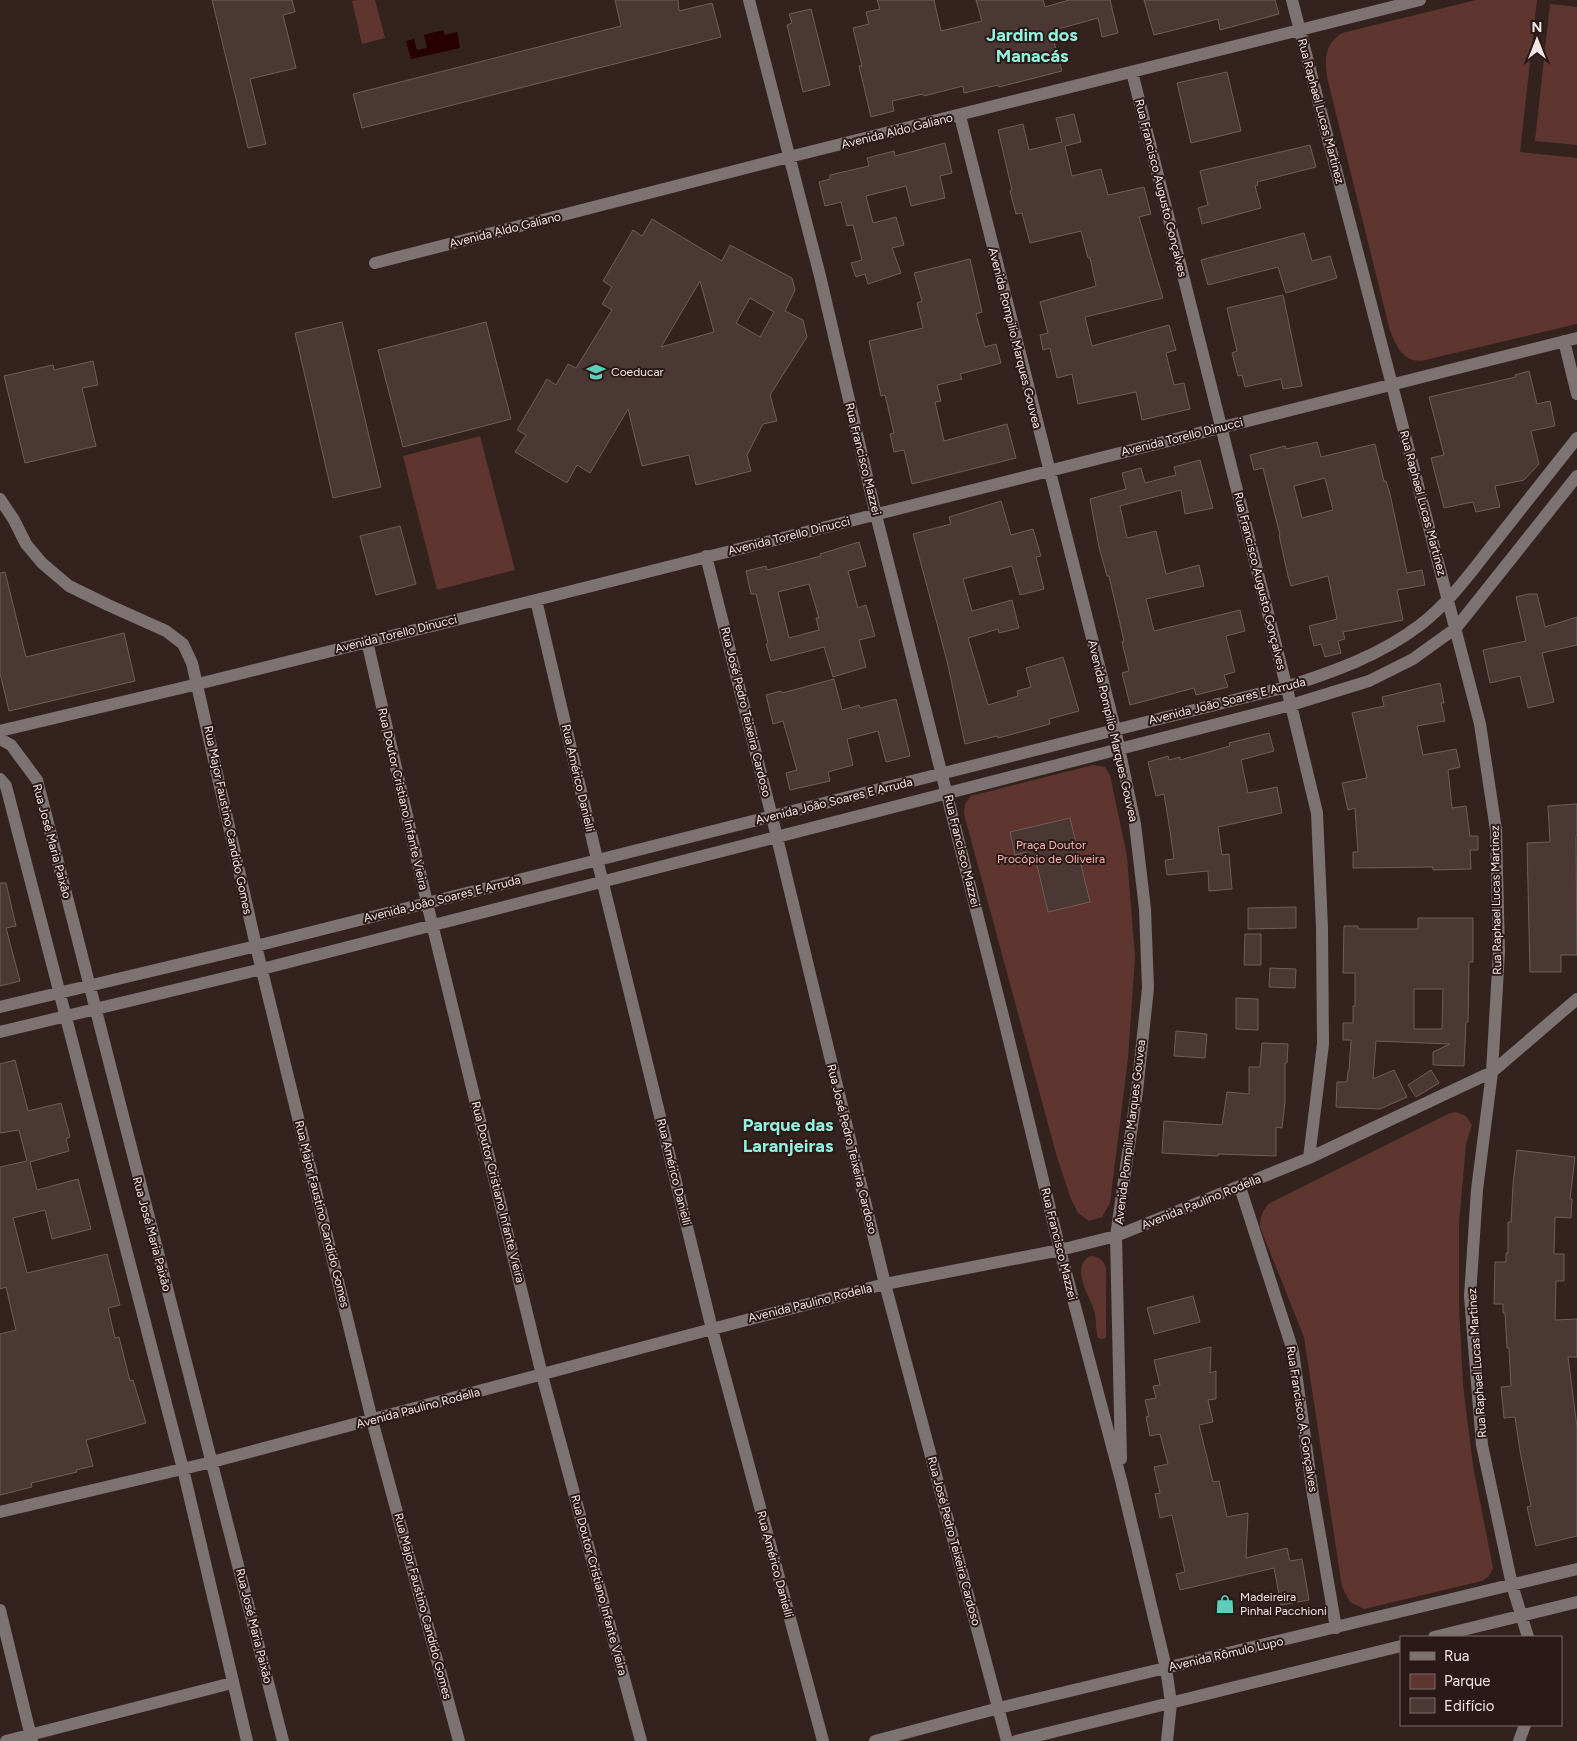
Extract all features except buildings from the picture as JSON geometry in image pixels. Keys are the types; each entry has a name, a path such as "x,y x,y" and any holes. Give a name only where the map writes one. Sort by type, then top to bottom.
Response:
{"street":[{"name":"Rua Francisco Mazzei","path":"749,0 820,276 876,515 1060,1250 1121,1480 1166,1668 1171,1703 1167,1741"},
{"name":"Rua Raphael Lucas Martinez","path":"1292,0 1480,724 1496,830 1499,952 1492,1072 1477,1190 1470,1296 1482,1445 1512,1585 1528,1636"},
{"name":"Avenida Aldo Galiano","path":"375,263 789,157 960,116 1420,0"},
{"name":"Rua Francisco Augusto Gonçalves","path":"1132,72 1317,813 1322,928 1324,1044 1309,1158"},
{"name":"Avenida Pompilio Marques Gouvea","path":"960,116 1115,729 1135,824 1145,908 1148,988 1137,1091 1116,1236 1121,1480"},
{"name":"Avenida Torello Dinucci","path":"0,731 536,600 1577,338"},
{"path":"1564,341 1577,394"},
{"name":"Avenida João Soares E Arruda","path":"0,1007 256,946 1286,687 1352,664 1386,648 1420,625 1449,601 1577,438"},
{"name":"Avenida João Soares E Arruda","path":"0,1032 262,969 777,837 1291,705 1369,681 1413,659 1456,628 1577,476"},
{"name":"Rua Major Faustino Candido Gomes","path":"0,499 14,520 26,544 42,563 69,586 166,630 183,644 192,663 256,946 372,1420 459,1741"},
{"name":"Rua José Pedro Teixeira Cardoso","path":"706,556 772,816 885,1284 1007,1741"},
{"name":"Rua Américo Danielli","path":"536,600 597,859 712,1328 823,1741"},
{"name":"Rua Doutor Cristiano Infante Vieira","path":"367,641 427,903 542,1375 641,1741"},
{"name":"Rua José Maria Paixão","path":"0,739 11,745 36,780 283,1741"},
{"path":"0,780 6,786 61,991 183,1469 246,1741"},
{"name":"Avenida Paulino Rodella","path":"0,1512 212,1462 712,1328 885,1284 1060,1250 1116,1236 1309,1158 1492,1072 1577,999"},
{"name":"Rua Francisco A. Gonçalves","path":"1240,1186 1293,1351 1313,1495 1336,1628"},
{"name":"Avenida Rômulo Lupo","path":"875,1741 999,1708 1577,1570"},
{"path":"1438,1636 1577,1602"},
{"path":"0,1610 31,1738"},
{"path":"1016,1741 1400,1646"},
{"path":"6,1741 31,1738 232,1683"},
{"path":"1519,1741 1525,1726"}],"green space":[{"path":"375,0 385,38 362,44 352,1"},
{"path":"1476,0 1537,0 1520,152 1577,158 1577,324 1421,361 1414,360 1401,352 1390,331 1327,77 1327,52 1332,42 1342,33"},
{"path":"1550,4 1577,7 1577,145 1535,141"},
{"path":"480,436 515,570 437,590 403,456"},
{"name":"Praça Doutor Procópio de Oliveira","path":"1093,765 1105,767 1110,775 1127,856 1135,957 1128,1058 1110,1203 1102,1217 1089,1221 1078,1213 1071,1199 1057,1157 964,814 965,804 971,796"},
{"path":"1456,1112 1466,1116 1472,1125 1466,1144 1459,1224 1459,1305 1463,1385 1473,1466 1493,1568 1489,1576 1482,1581 1364,1609 1350,1602 1342,1587 1304,1337 1260,1227 1261,1220 1264,1211 1270,1203 1450,1113"},
{"path":"1090,1256 1101,1260 1106,1270 1106,1338 1102,1339 1098,1338 1095,1313 1081,1274 1081,1267 1084,1261"}],"shaded area":[{"path":"443,30 445,35 457,32 460,48 411,59 406,41 414,39 417,50 427,48 424,35"}],"place":[{"name":"Coeducar","path":"596,372"},
{"name":"Madeireira Pinhal Pacchioni","path":"1225,1604"}],"district":[{"name":"Jardim dos Manacás","path":"1032,45"},
{"name":"Parque das Laranjeiras","path":"788,1135"}]}
